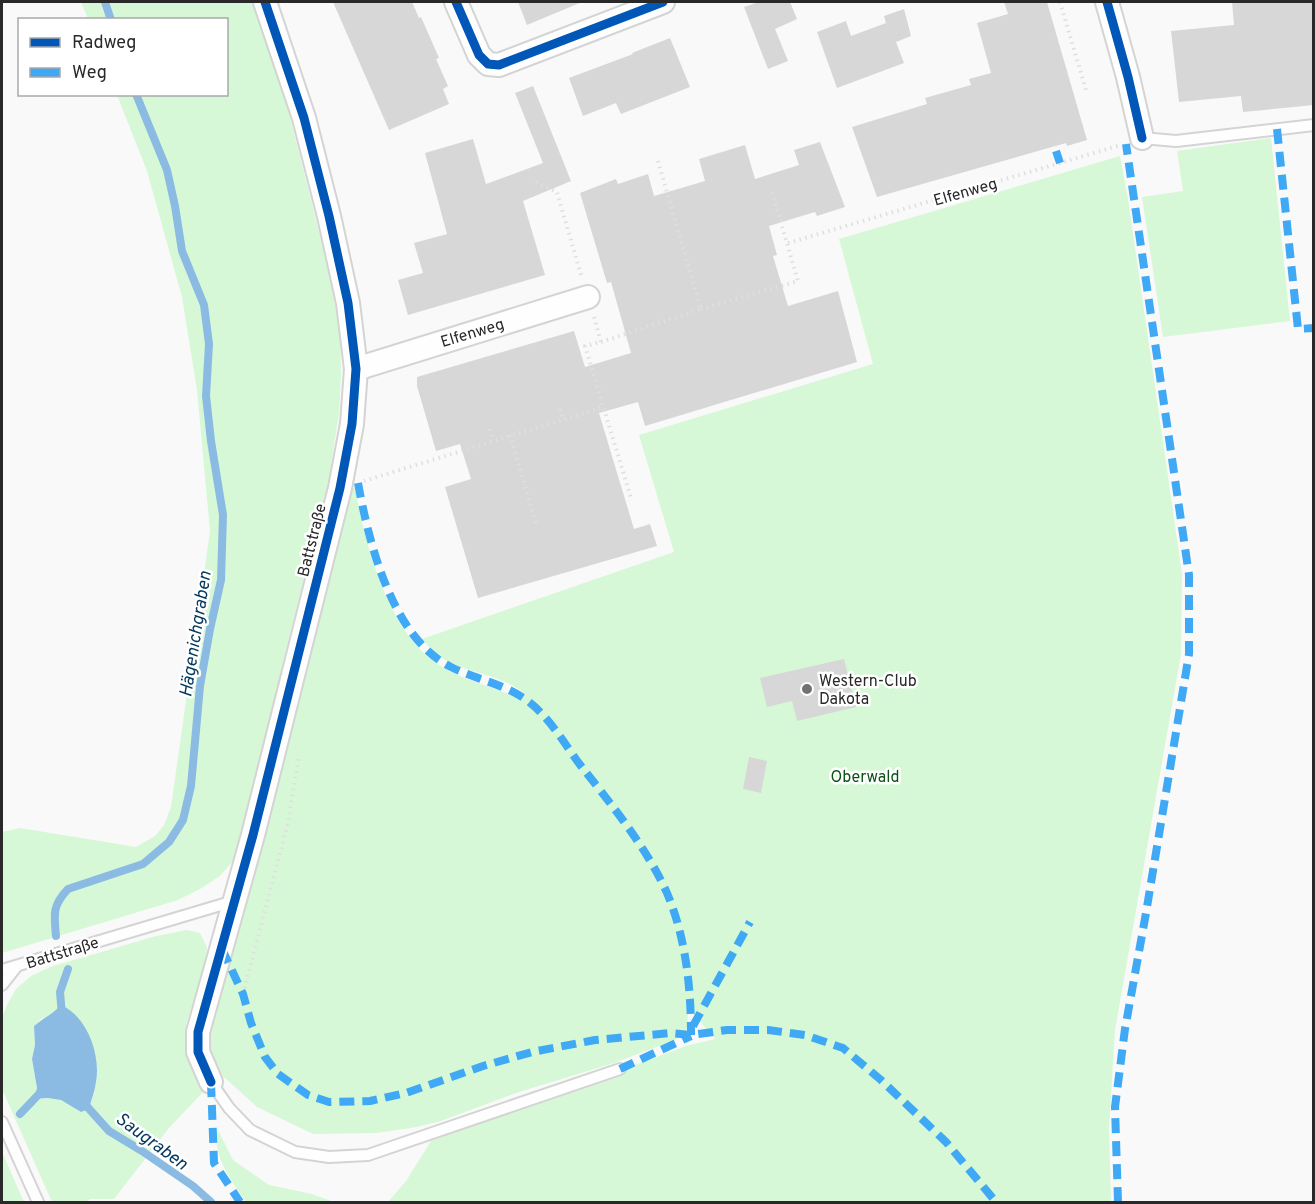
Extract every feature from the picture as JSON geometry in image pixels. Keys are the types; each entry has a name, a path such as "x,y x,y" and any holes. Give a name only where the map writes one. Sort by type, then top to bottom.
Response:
{"street":[{"name":"Battstraße","path":"211,1082 198,1052 198,1032 253,835 340,488 352,424 356,369 348,303 329,216 304,118 265,2"},
{"path":"456,2 479,55 488,64 499,66 663,2"},
{"path":"1107,2 1142,138"},
{"name":"Elfenweg","path":"356,369 588,297"}],"lane":[{"path":"1142,138 1176,141 1314,124"},
{"name":"Battstraße","path":"2,985 17,966 234,901"},
{"path":"2,970 17,966"},
{"path":"211,1082 229,1108 250,1130 295,1152 329,1157 368,1155 620,1069"},
{"path":"2,1122 38,1203"}],"path":[{"path":"1060,2 1086,90"},
{"path":"658,161 701,309"},
{"path":"536,182 557,192 601,342"},
{"path":"631,498 585,346 798,281 772,192"},
{"path":"340,488 604,407"},
{"path":"560,409 563,420"},
{"path":"490,429 493,440"},
{"path":"510,435 536,524"}],"green space":[{"path":"81,2 253,2 278,70 326,259 340,330 339,413 329,479 288,641 243,836 233,861 220,876 178,900 2,953 2,832 20,828 136,847 155,836 164,825 171,807 210,531 197,390 182,297 147,171 117,96 228,96 228,18 88,18"},
{"path":"1271,138 1290,321 1163,337 1142,197 1183,191 1177,151"},
{"name":"Oberwald","path":"1120,156 1182,574 1181,654 1115,1030 1109,1129 1111,1202 388,1202 406,1181 431,1141 686,1046 715,1039 688,1008 687,1029 675,1040 614,1063 519,1092 438,1122 411,1128 376,1133 313,1134 257,1107 224,1077 215,1064 209,1048 210,1025 238,935 289,721 296,709 303,687 353,488 355,488 365,534 381,584 404,629 419,648 436,663 455,674 516,697 526,695 499,679 447,661 422,639 674,552 639,435 873,364 839,239"},
{"path":"187,930 200,933 207,947 205,964 186,1024 187,1040 202,1076 203,1092 169,1128 114,1199 52,1202 2,1089 2,1018 7,1005 16,989 31,976 50,967 156,936","holes":["54,1013 83,1025 90,1038 97,1066 89,1109 81,1112 58,1099 34,1099 37,1088 32,1059 35,1045 34,1026 41,1019"]},
{"path":"218,1130 233,1160 269,1185 312,1194 334,1202 246,1202 220,1159"},
{"path":"2,1152 24,1202 2,1202"}],"water":[{"path":"61,1005 70,1010 85,1027 94,1049 97,1071 95,1089 89,1109 81,1112 61,1100 34,1099 37,1088 32,1059 35,1045 34,1026"}],"building":[{"path":"333,2 412,2 439,58 436,59 448,86 443,89 449,104 389,130"},
{"path":"518,2 582,2 527,25"},
{"path":"759,2 790,2 797,19 775,29 788,61 768,69 744,7"},
{"path":"1004,2 1047,2 1087,140 1067,146 1066,143 877,197 852,127 927,104 925,98 971,85 969,79 991,73 977,23 1008,14"},
{"path":"1232,2 1314,2 1314,105 1243,112 1241,96 1179,102 1171,31 1234,25"},
{"path":"904,9 911,36 896,42 904,63 837,88 817,32 846,21 851,36 886,23 884,16"},
{"path":"670,38 690,87 621,114 616,103 583,116 569,78"},
{"path":"533,86 571,181 523,201 545,275 408,315 398,280 423,273 414,243 447,234 425,153 473,139 486,184 543,163 515,93"},
{"path":"820,142 845,207 817,216 815,212 769,226 777,255 773,256 788,306 838,291 857,362 645,426 638,402 599,413 634,529 650,524 657,546 478,598 445,487 471,479 460,444 436,451 417,386 417,377 574,331 585,367 631,353 611,282 607,283 580,193 616,179 618,184 648,174 654,196 705,181 699,159 745,145 755,179 799,165 794,150"},
{"name":"Western-Club Dakota","path":"844,659 856,707 797,721 792,701 767,707 760,678"},
{"path":"749,757 767,761 761,793 743,789"}],"waterway":[{"name":"Hägenichgraben","path":"105,2 110,18"},
{"name":"Hägenichgraben","path":"56,936 55,911 59,900 68,889 143,864 169,842 183,820 191,786 200,686 221,580 223,515 206,396 209,344 204,305 182,251 167,170 137,96"},
{"path":"62,1015 60,992 68,969"},
{"path":"20,1114 40,1093"},
{"name":"Saugraben","path":"82,1101 109,1131 193,1186 211,1202"}],"marked path":[{"path":"1277,129 1298,329 1314,328"},
{"path":"1118,1202 1115,1107 1125,1029 1189,654 1189,575 1126,144"},
{"path":"1056,151 1060,163"},
{"path":"358,483 369,533 386,587 413,634 431,653 451,667 501,686 520,696 537,709 551,724 616,811 659,876 673,910 683,945 690,999 691,1035"},
{"path":"693,1026 750,922"},
{"path":"222,949 243,994 251,1023 265,1057 278,1074 308,1095 329,1102 370,1101 406,1093 483,1066 532,1052 595,1040 671,1033 691,1035 727,1030 768,1030 805,1035 843,1048 881,1080 946,1142 996,1202"},
{"path":"620,1069 691,1036"},
{"path":"211,1082 214,1163 240,1202"}],"cycle path":[{"path":"211,1082 198,1052 198,1032 253,835 340,488 352,424 356,369 348,303 329,216 304,118 265,2"},
{"path":"456,2 479,55 488,64 499,65 663,2"},
{"path":"1107,2 1142,138"}],"place":[{"name":"Western-Club Dakota","path":"807,689"}]}
